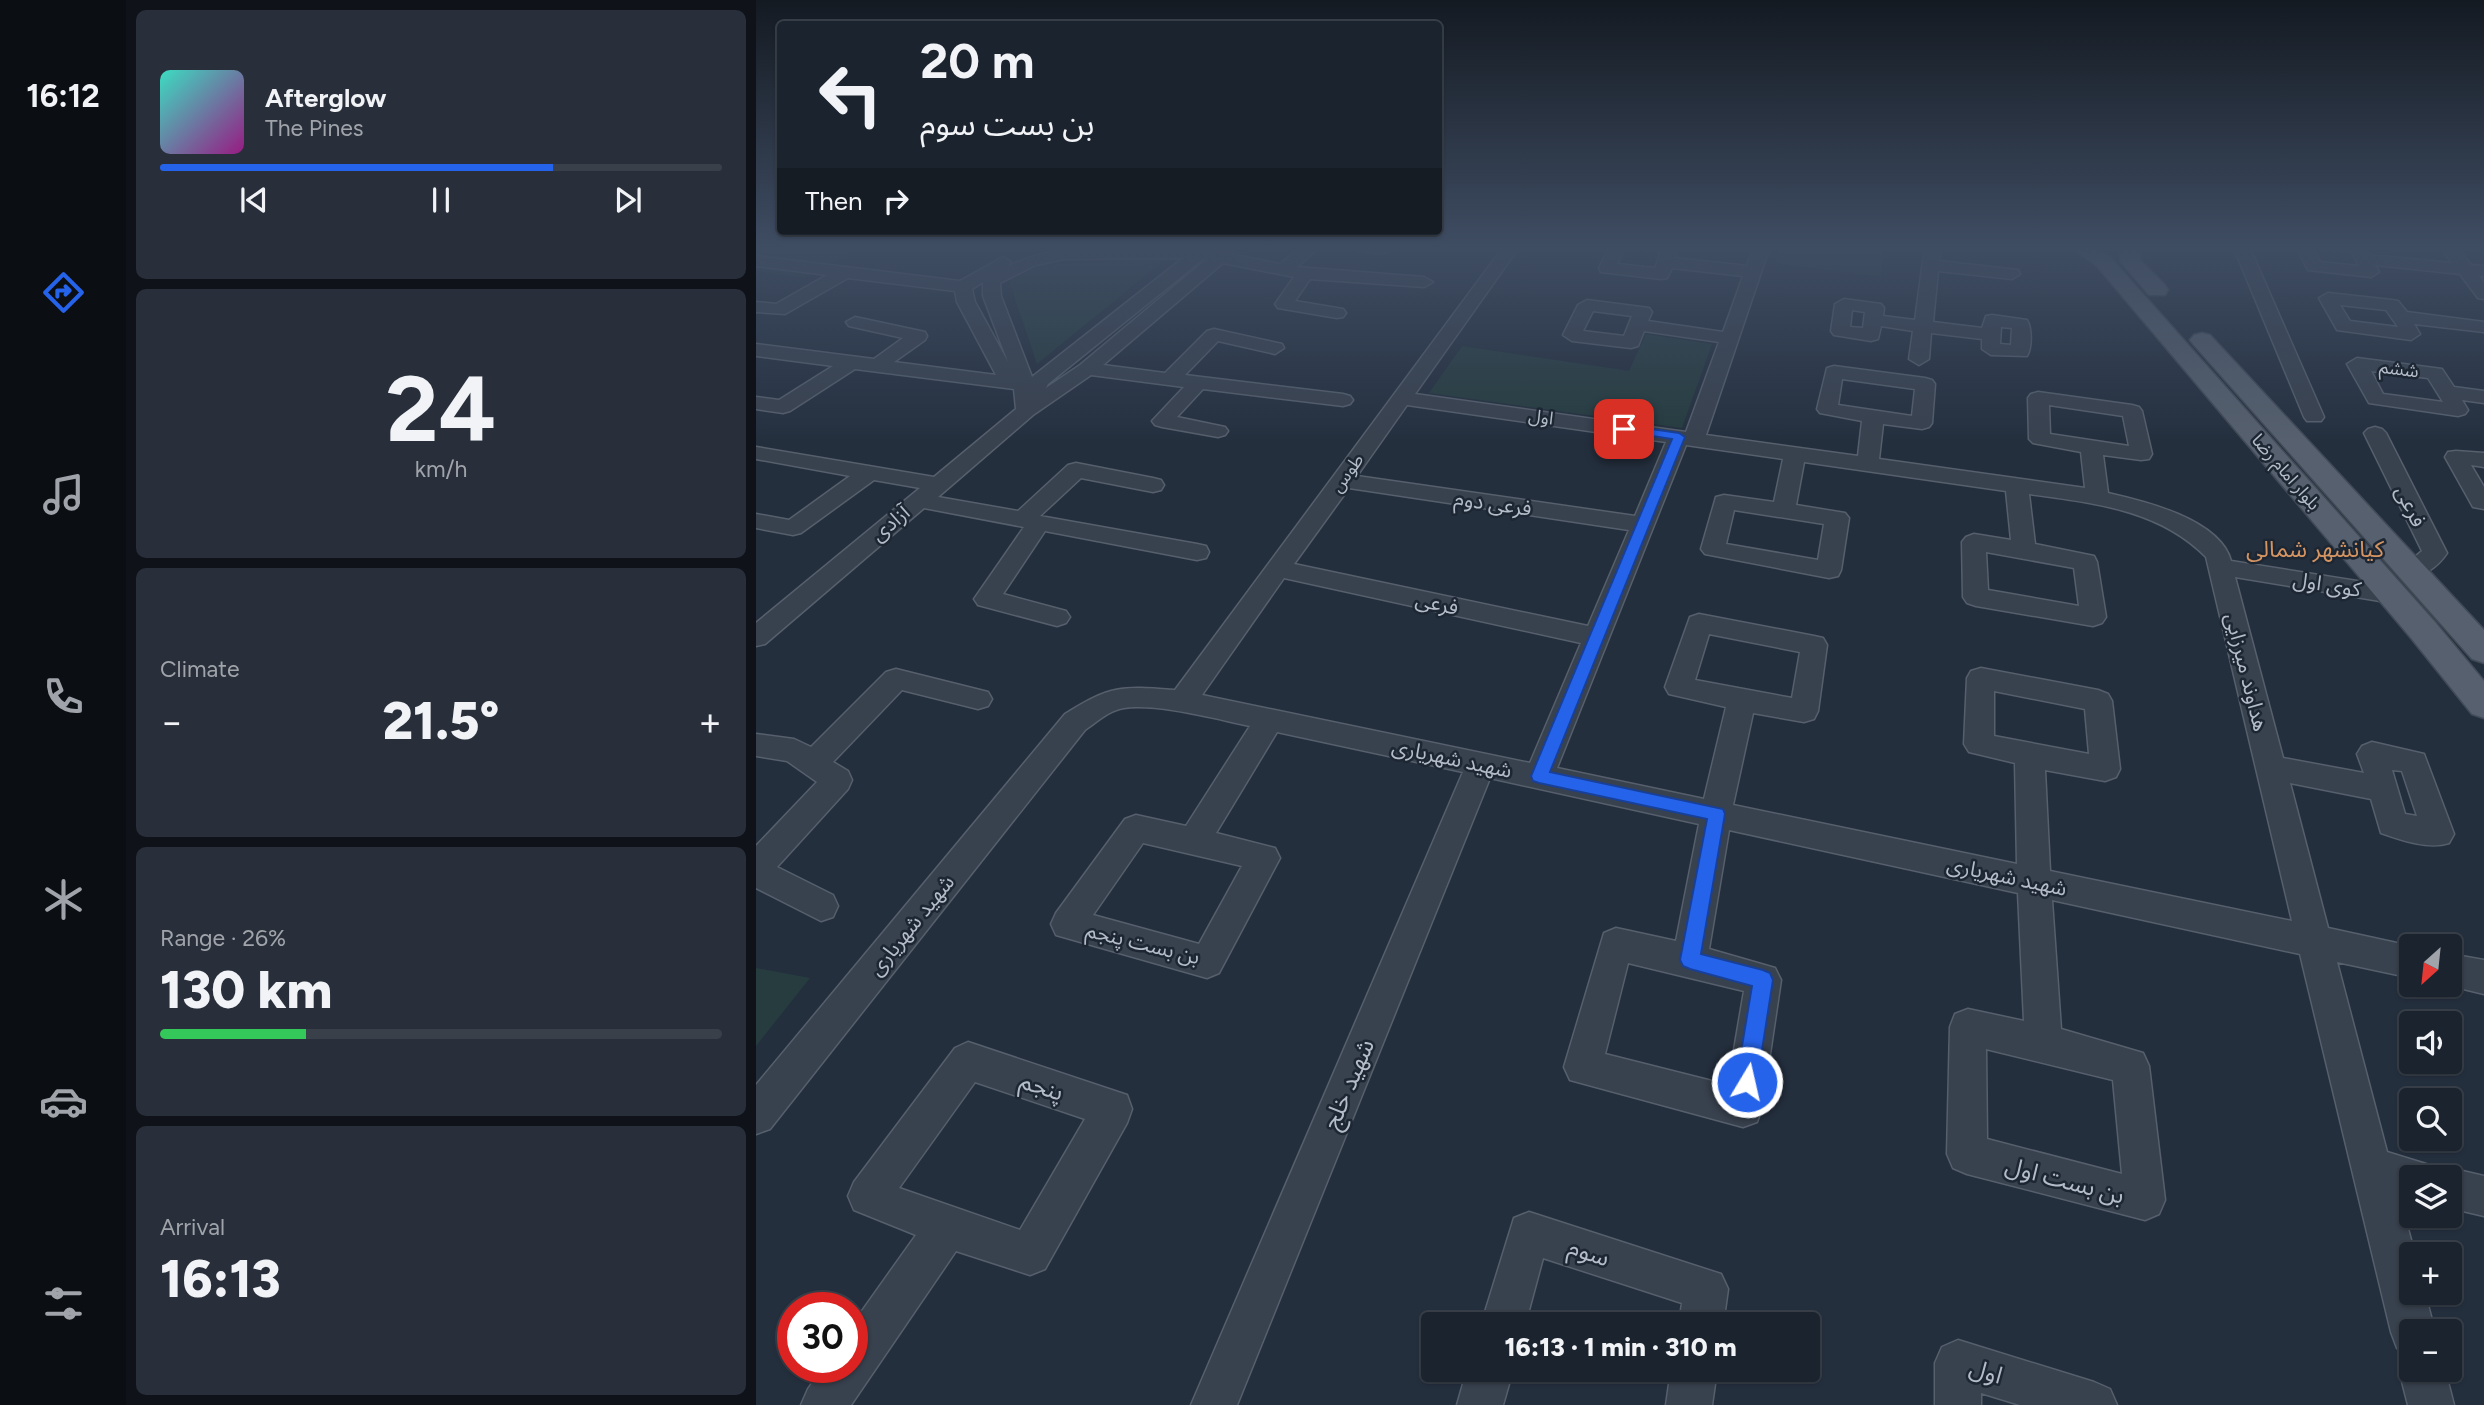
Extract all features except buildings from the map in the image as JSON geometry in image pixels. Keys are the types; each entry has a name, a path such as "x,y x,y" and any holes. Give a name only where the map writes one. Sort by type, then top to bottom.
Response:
{"main road":[{"name":"بلوار امام رضا","path":"2147,312 2392,594 2484,705"},
{"name":"بلوار امام رضا","path":"2176,312 2484,651"}],"street":[{"path":"970,312 1026,411"},
{"path":"998,312 1022,372 1026,411"},
{"name":"آزادی","path":"1026,411 1039,381 1132,312"},
{"name":"آزادی","path":"756,637 1026,411 1087,369 1149,312"},
{"path":"1329,312 1337,313"},
{"name":"طوس","path":"1182,701 1465,312"},
{"path":"1539,776 1643,525 1687,438 1738,312"},
{"path":"1919,359 1925,312"},
{"path":"2269,312 2314,417"},
{"path":"2401,317 2484,327"},
{"path":"1873,320 1992,335"},
{"path":"855,322 918,336 877,366"},
{"path":"1637,325 1729,338"},
{"path":"1170,379 1214,335 1275,348"},
{"path":"756,349 1010,383"},
{"path":"756,403 782,407 852,362"},
{"path":"1087,369 1343,400"},
{"path":"1834,372 1924,384 1922,423 1873,417 1827,409 1834,372"},
{"path":"1198,383 1162,421 1218,431"},
{"name":"ششم","path":"2446,392 2484,397"},
{"name":"اول","path":"1402,398 1687,438"},
{"path":"2038,398 2132,411 2141,454 2091,447 2040,439 2038,398"},
{"path":"1868,463 1873,417"},
{"name":"فرعی","path":"2375,433 2435,553 2412,570"},
{"name":"هداوند میرزایی","path":"1687,438 1868,463 2017,488 2097,497 2164,514 2199,534 2217,555 2410,1319"},
{"path":"2091,447 2097,497"},
{"path":"756,453 937,484"},
{"path":"1784,511 1795,453"},
{"path":"2484,460 2456,457 2481,502 2484,502"},
{"path":"1058,617 987,599 1030,521 1076,470 1153,485"},
{"path":"756,522 793,528 870,472"},
{"name":"فرعی دوم","path":"1342,480 1643,525"},
{"path":"2017,488 2024,550"},
{"path":"917,500 1197,552"},
{"path":"1724,502 1784,511 1837,518 1829,570 1713,549 1724,502"},
{"path":"1974,542 2024,550 2085,562 2094,617 1976,597 1974,542"},
{"name":"کوی اول","path":"2220,567 2392,594"},
{"name":"فرعی","path":"1278,569 1597,637"},
{"path":"1699,623 1814,645 1804,711 1742,701 1679,687 1699,623"},
{"path":"1981,678 2098,701 2105,769 2030,755 1979,744 1981,678"},
{"path":"813,764 896,679 978,699"},
{"name":"شهید شهریاری","path":"756,1115 1075,722 1104,703 1125,697 1182,701 1270,719 2399,959"},
{"path":"1690,960 1716,814 1742,701"},
{"path":"1194,841 1270,719"},
{"path":"756,745 794,751 837,780 756,870 821,906"},
{"path":"2030,755 2034,881 2044,1043"},
{"name":"شهید خلج","path":"1214,1405 1481,764"},
{"path":"2271,768 2384,789"},
{"name":"بن بست پنجم","path":"1136,828 1194,841 1264,858 1207,962 1068,924 1136,828"},
{"path":"1616,944 1690,960 1763,980 1743,1108 1583,1067 1616,944"},
{"path":"2462,972 2484,977"},
{"name":"بن بست اول","path":"1968,1027 2044,1043 2130,1066 2145,1200 1966,1154 1968,1027"},
{"name":"پنجم","path":"968,1061 1114,1109 1030,1254 947,1227 868,1196 968,1061"},
{"path":"2372,1168 2399,1175"},
{"path":"2462,1191 2484,1196"},
{"path":"868,1341 947,1227"},
{"name":"سوم","path":"1507,1312 1529,1233 1706,1289 1703,1312"},
{"name":"اول","path":"1958,1405 1958,1363 2094,1405"},
{"path":"1480,1405 1487,1382"},
{"path":"1689,1405 1692,1382"},
{"path":"2426,1382 2431,1405"},
{"path":"824,1405 839,1383"}],"green space":[{"path":"1019,312 1101,312 1037,364"},
{"path":"1646,334 1712,344 1682,428 1429,393 1462,346 1629,371"},
{"path":"756,968 810,978 756,1046"}],"district":[{"name":"کیانشهر شمالی","path":"2315,549"}],"route":[{"path":"1624,429 1679,437 1539,776 1716,814 1690,960 1763,980 1747,1082"}]}
